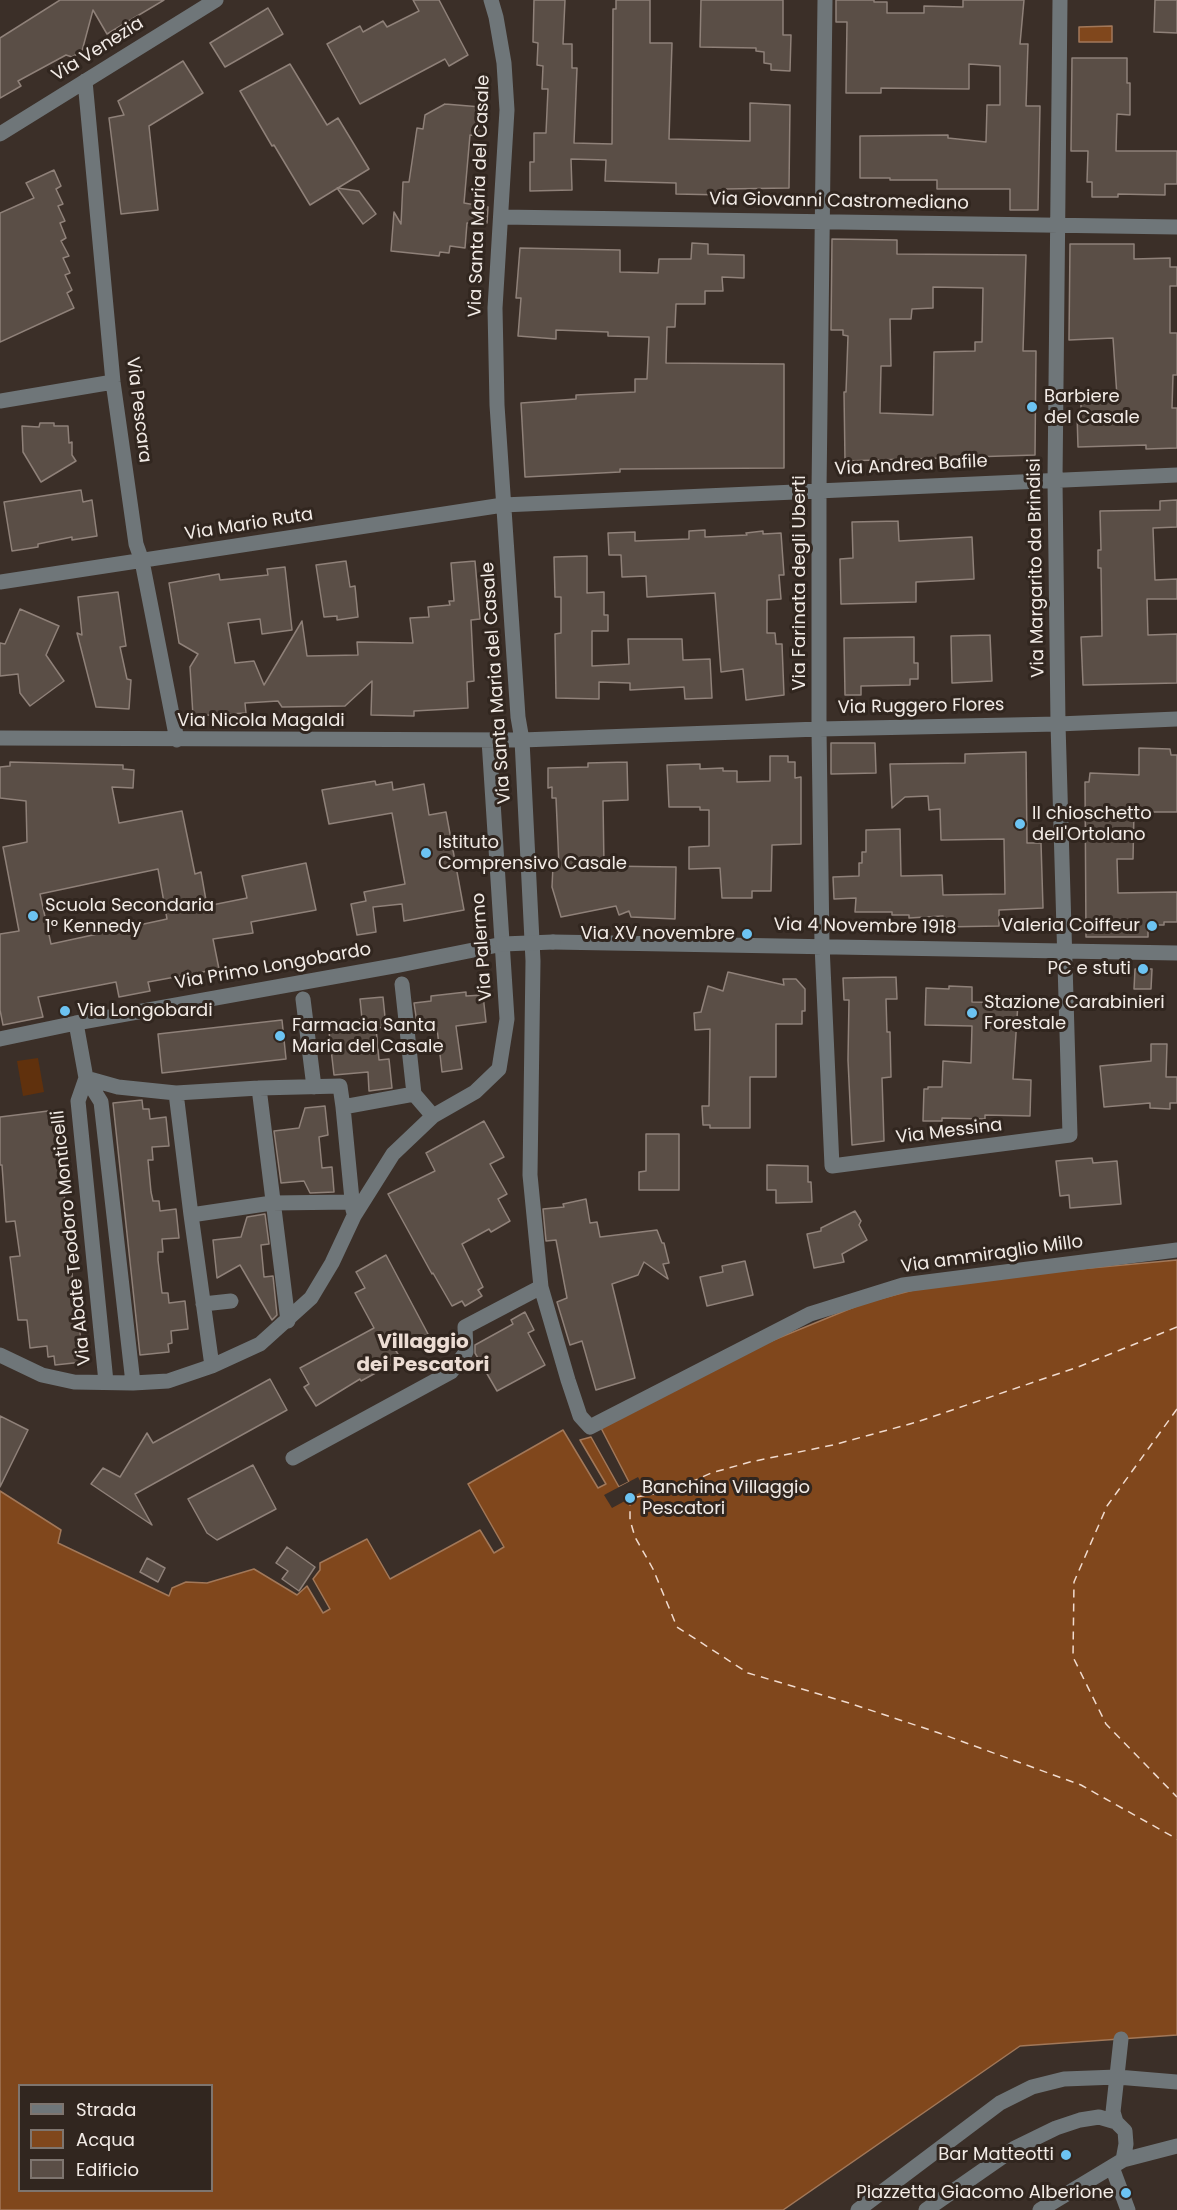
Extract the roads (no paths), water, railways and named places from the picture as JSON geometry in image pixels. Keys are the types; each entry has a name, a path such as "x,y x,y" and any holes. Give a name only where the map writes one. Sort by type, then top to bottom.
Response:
{"street":[{"name":"Via Venezia","path":"0,134 216,0"},
{"name":"Via Santa Maria del Casale","path":"491,0 504,63 507,110 495,308 497,405 518,717 522,740 533,961 530,1175 541,1287 580,1416 590,1427"},
{"path":"823,220 825,0"},
{"name":"Via Margarito da Brindisi","path":"1060,0 1055,480 1058,724 1070,1136"},
{"name":"Via Pescara","path":"85,81 113,382 136,544 142,561 177,740"},
{"name":"Via Giovanni Castromediano","path":"501,217 1177,227"},
{"name":"Via Farinata degli Uberti","path":"822,945 819,490 823,220"},
{"path":"0,401 113,382"},
{"name":"Via Andrea Bafile","path":"503,505 1177,476"},
{"name":"Via Mario Ruta","path":"0,582 503,505"},
{"name":"Via Ruggero Flores","path":"522,740 1177,719"},
{"name":"Via Nicola Magaldi","path":"0,738 522,740"},
{"name":"Via Palermo","path":"0,1355 42,1375 74,1382 133,1383 168,1381 212,1366 260,1344 311,1298 332,1263 353,1209 393,1155 433,1116 475,1092 499,1069 507,1019 489,740"},
{"name":"Via 4 Novembre 1918","path":"553,942 1177,953"},
{"name":"Via Primo Longobardo","path":"0,1039 503,944 553,942"},
{"name":"Via Messina","path":"822,945 832,1166 1070,1136"},
{"path":"402,984 414,1094 433,1116"},
{"path":"303,999 314,1087"},
{"path":"76,1023 86,1078 101,1102 133,1383"},
{"path":"86,1078 118,1087 176,1093 340,1086 353,1209 272,1203 191,1215"},
{"name":"Via Abate Teodoro Monticelli","path":"86,1078 78,1101 106,1382"},
{"path":"259,1088 288,1321"},
{"path":"176,1093 212,1366"},
{"path":"343,1107 414,1094"},
{"name":"Via ammiraglio Millo","path":"590,1427 810,1314 903,1285 1177,1250"},
{"path":"293,1458 451,1372 466,1352 465,1327 541,1287"},
{"path":"203,1304 231,1301"},
{"path":"1121,2039 1113,2112 1116,2122 1125,2131 1126,2144 1118,2164 1128,2210"},
{"path":"858,2210 1000,2103 1032,2087 1064,2079 1117,2077 1177,2082"},
{"path":"926,2210 1015,2148 1056,2128 1080,2120 1099,2118 1116,2122"},
{"path":"1040,2210 1118,2164 1177,2146"}],"water":[{"path":"1112,26 1112,42 1079,42 1079,27"},
{"path":"1177,1260 1177,2035 1020,2046 783,2210 0,2210 0,1491 61,1530 58,1543 169,1596 172,1588 186,1582 207,1583 254,1569 297,1595 307,1586 323,1613 330,1609 313,1579 320,1570 320,1563 367,1539 390,1579 480,1530 494,1553 504,1547 468,1484 563,1430 598,1488 606,1484 580,1440 591,1437 619,1487 629,1482 601,1428 759,1346 864,1303 925,1287 983,1278"}],"place":[{"name":"Barbiere del Casale","path":"1032,407"},
{"name":"Il chioschetto dell'Ortolano","path":"1020,824"},
{"name":"Istituto Comprensivo Casale","path":"426,853"},
{"name":"Scuola Secondaria 1° Kennedy","path":"33,916"},
{"name":"Valeria Coiffeur","path":"1152,926"},
{"name":"Via XV novembre","path":"747,934"},
{"name":"PC e stuti","path":"1143,969"},
{"name":"Via Longobardi","path":"65,1011"},
{"name":"Stazione Carabinieri Forestale","path":"972,1013"},
{"name":"Farmacia Santa Maria del Casale","path":"280,1036"},
{"name":"Banchina Villaggio Pescatori","path":"630,1498"},
{"name":"Bar Matteotti","path":"1066,2155"},
{"name":"Piazzetta Giacomo Alberione","path":"1126,2193"}],"district":[{"name":"Villaggio dei Pescatori","path":"423,1354"}]}
